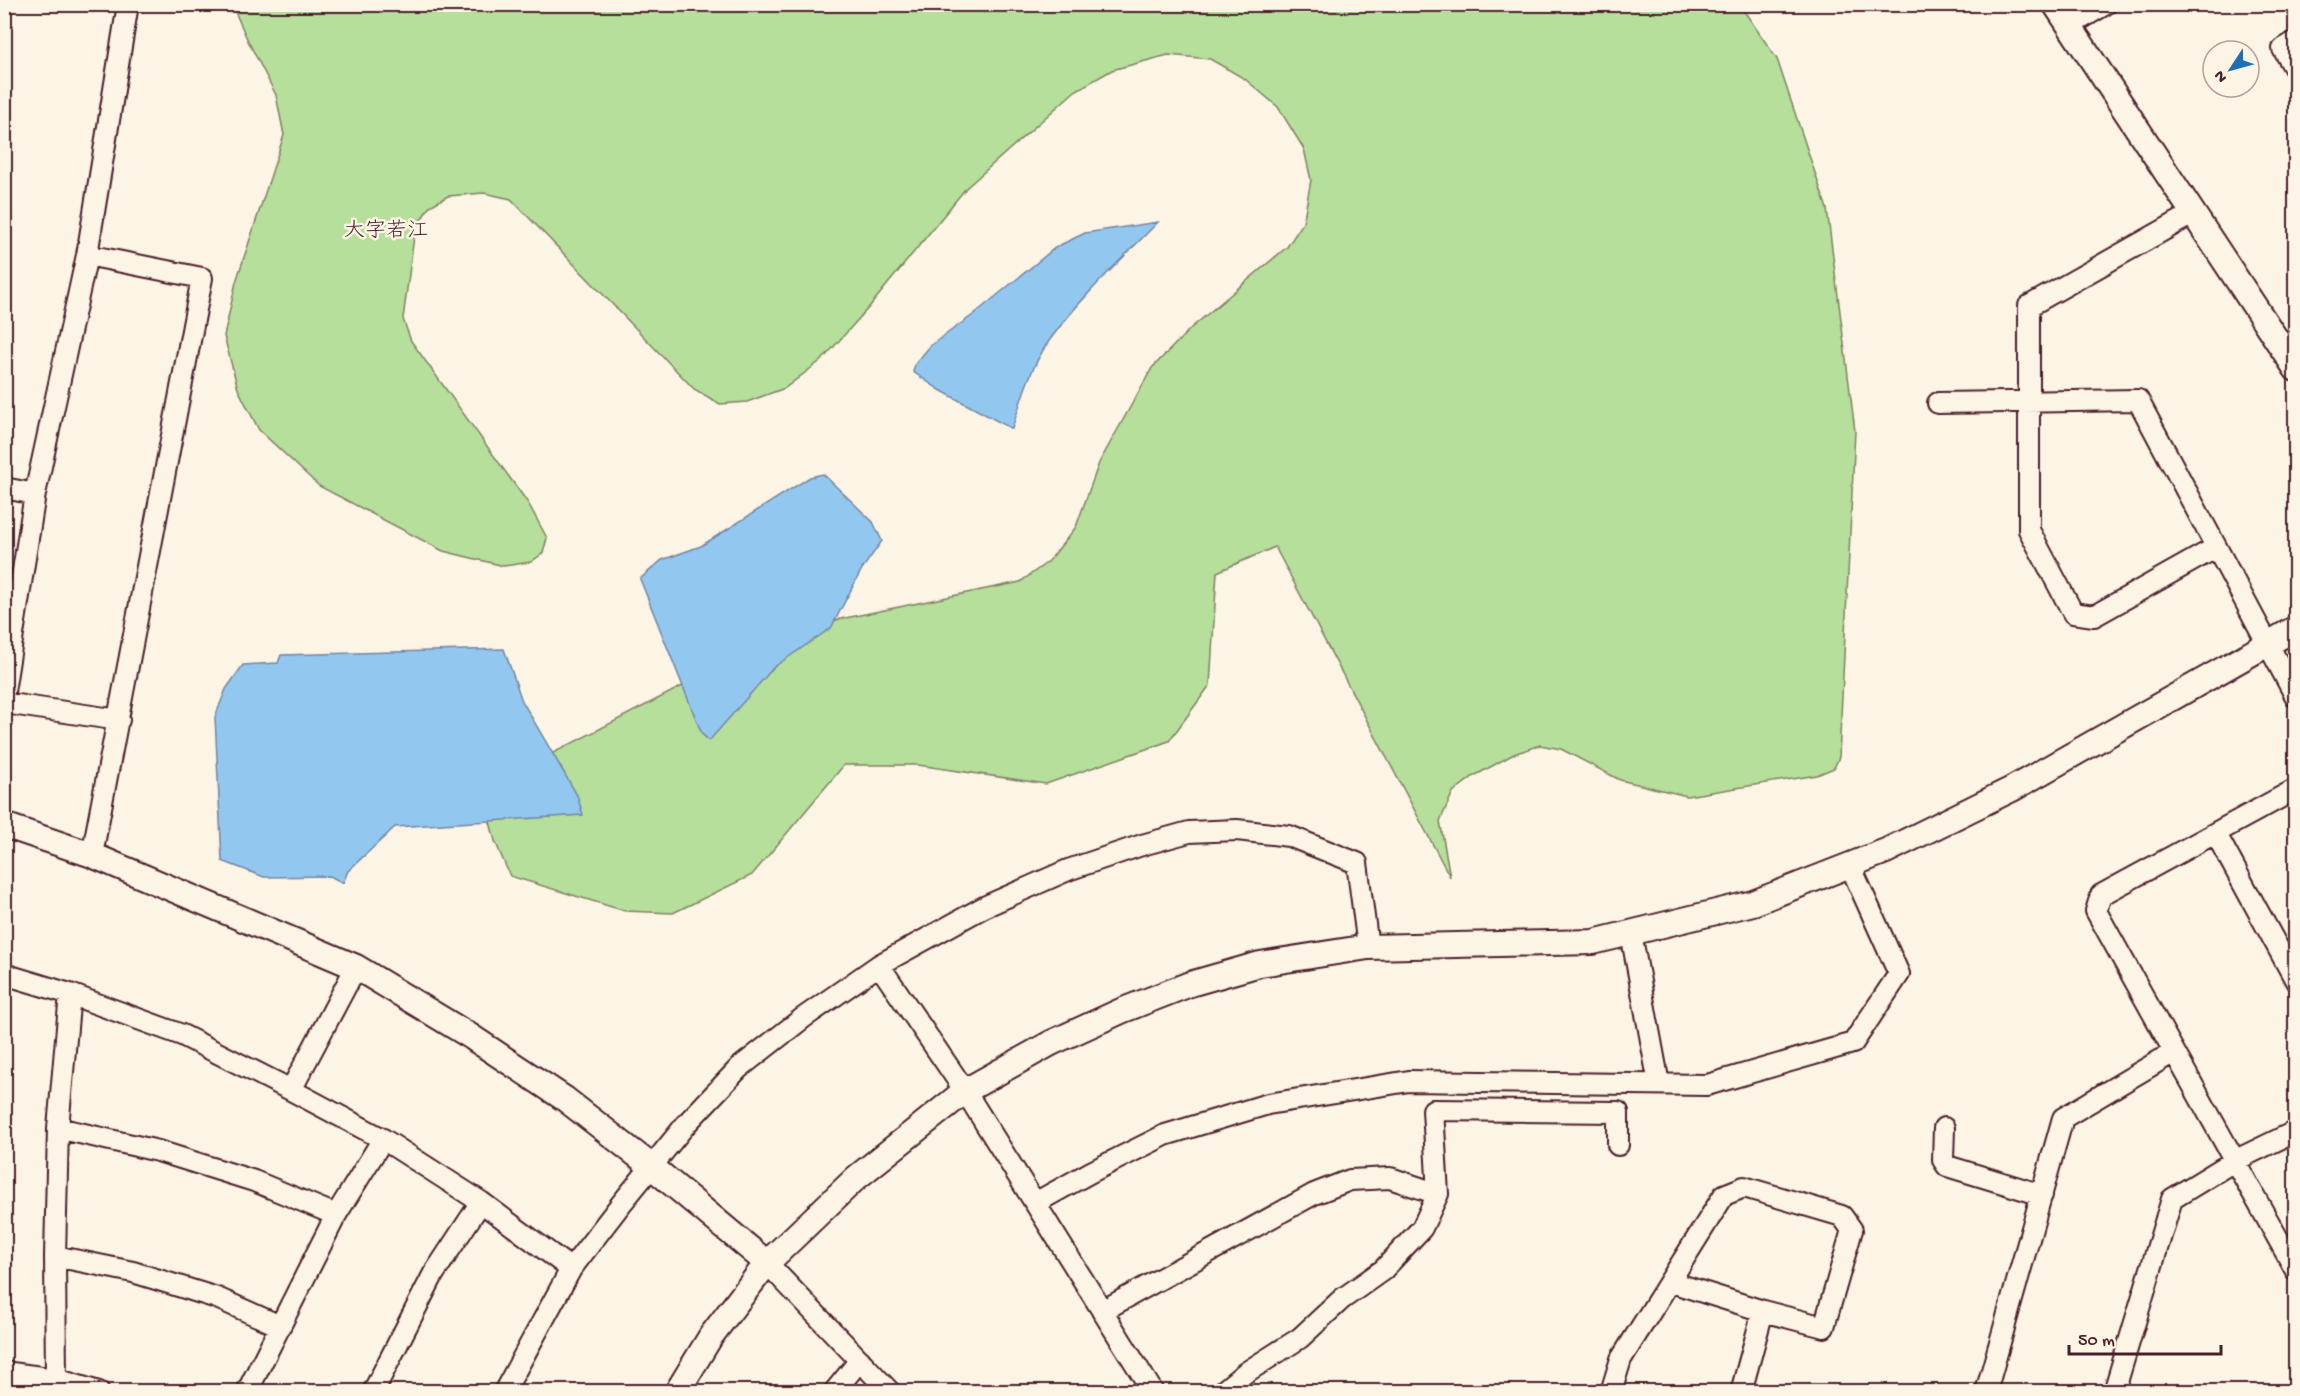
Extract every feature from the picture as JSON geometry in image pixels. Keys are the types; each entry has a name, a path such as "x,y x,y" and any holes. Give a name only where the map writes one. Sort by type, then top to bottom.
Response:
{"street":[{"path":"4,692 35,494 87,255 128,4"},
{"path":"2055,4 2295,369"},
{"path":"2069,26 2106,4"},
{"path":"2295,41 2283,49 2295,71"},
{"path":"2194,213 2029,306 2029,530 2073,613 2094,616 2216,548"},
{"path":"87,255 202,278 92,855"},
{"path":"1938,403 2138,400 2295,697"},
{"path":"4,488 35,494"},
{"path":"677,1392 711,1336 767,1263 855,1178 965,1091 1051,1043 1121,1011 1190,984 1260,964 1368,947 1593,942 1753,903 1886,851 2012,789 2295,628"},
{"path":"4,703 119,720"},
{"path":"2295,789 2101,896 2096,911 2295,1271"},
{"path":"4,825 92,855 356,967 470,1036 565,1099 651,1166 767,1263 890,1392"},
{"path":"504,1392 571,1269 651,1166 687,1123 739,1068 803,1018 879,965 984,907 1068,870 1189,832 1228,831 1289,836 1356,863 1368,947"},
{"path":"2216,834 2295,981"},
{"path":"1035,1203 1165,1135 1268,1104 1409,1082 1707,1085 1853,1043 1899,974 1850,865"},
{"path":"1631,933 1659,1084"},
{"path":"879,965 965,1091 1153,1392"},
{"path":"291,1090 356,967"},
{"path":"4,974 70,994 182,1035 291,1090 383,1139 481,1203 571,1269"},
{"path":"56,1379 55,1256 58,1128 70,994"},
{"path":"1986,1392 2063,1118 2174,1052"},
{"path":"1222,1392 1245,1373 1300,1338 1342,1299 1383,1270 1422,1228 1438,1194 1433,1110 1618,1112 1618,1145"},
{"path":"58,1128 158,1151 232,1174 336,1215"},
{"path":"1944,1128 1942,1160 1947,1166 2042,1194"},
{"path":"2115,1392 2172,1199 2234,1161 2295,1131"},
{"path":"247,1392 336,1215 383,1139"},
{"path":"1102,1311 1314,1194 1350,1180 1390,1178 1438,1194"},
{"path":"1611,1392 1621,1359 1724,1195 1744,1187 1842,1216 1852,1230 1824,1327 1763,1311 1671,1282"},
{"path":"373,1392 433,1275 481,1203"},
{"path":"55,1256 143,1275 217,1298 280,1326"},
{"path":"1741,1392 1763,1311"},
{"path":"834,1392 860,1360"},
{"path":"4,1372 56,1379 99,1392"}],"green space":[{"path":"232,5 1740,5 1777,59 1827,209 1855,431 1839,757 1834,768 1817,775 1687,796 1620,780 1561,749 1540,745 1514,754 1474,776 1453,792 1440,821 1450,877 1275,547 1217,572 1210,685 1169,741 1046,784 918,765 844,765 752,875 673,913 625,911 510,876 495,841 486,807 526,767 779,636 831,621 1020,582 1049,561 1076,527 1099,463 1152,368 1191,328 1287,247 1303,223 1311,180 1304,149 1278,107 1245,79 1210,59 1168,55 1112,70 1075,91 966,188 870,306 823,359 785,388 747,402 720,404 694,389 511,199 484,193 448,196 430,206 415,229 403,319 411,341 528,503 547,538 543,553 531,562 504,566 443,551 319,486 259,430 238,389 224,336 236,282 284,135 276,95"}],"water":[{"path":"1158,222 1087,294 1049,341 1032,372 1012,429 940,390 913,372 915,364 931,345 973,315 1056,247 1085,233"},
{"path":"823,474 873,522 882,541 862,569 831,628 774,667 709,741 702,734 640,579 662,560 701,546 810,477"},
{"path":"504,649 522,701 577,795 583,815 395,827 348,871 343,883 330,876 264,877 222,861 215,717 226,689 243,665 278,663 281,655"}],"district":[{"name":"大字若江","path":"386,229"}]}
